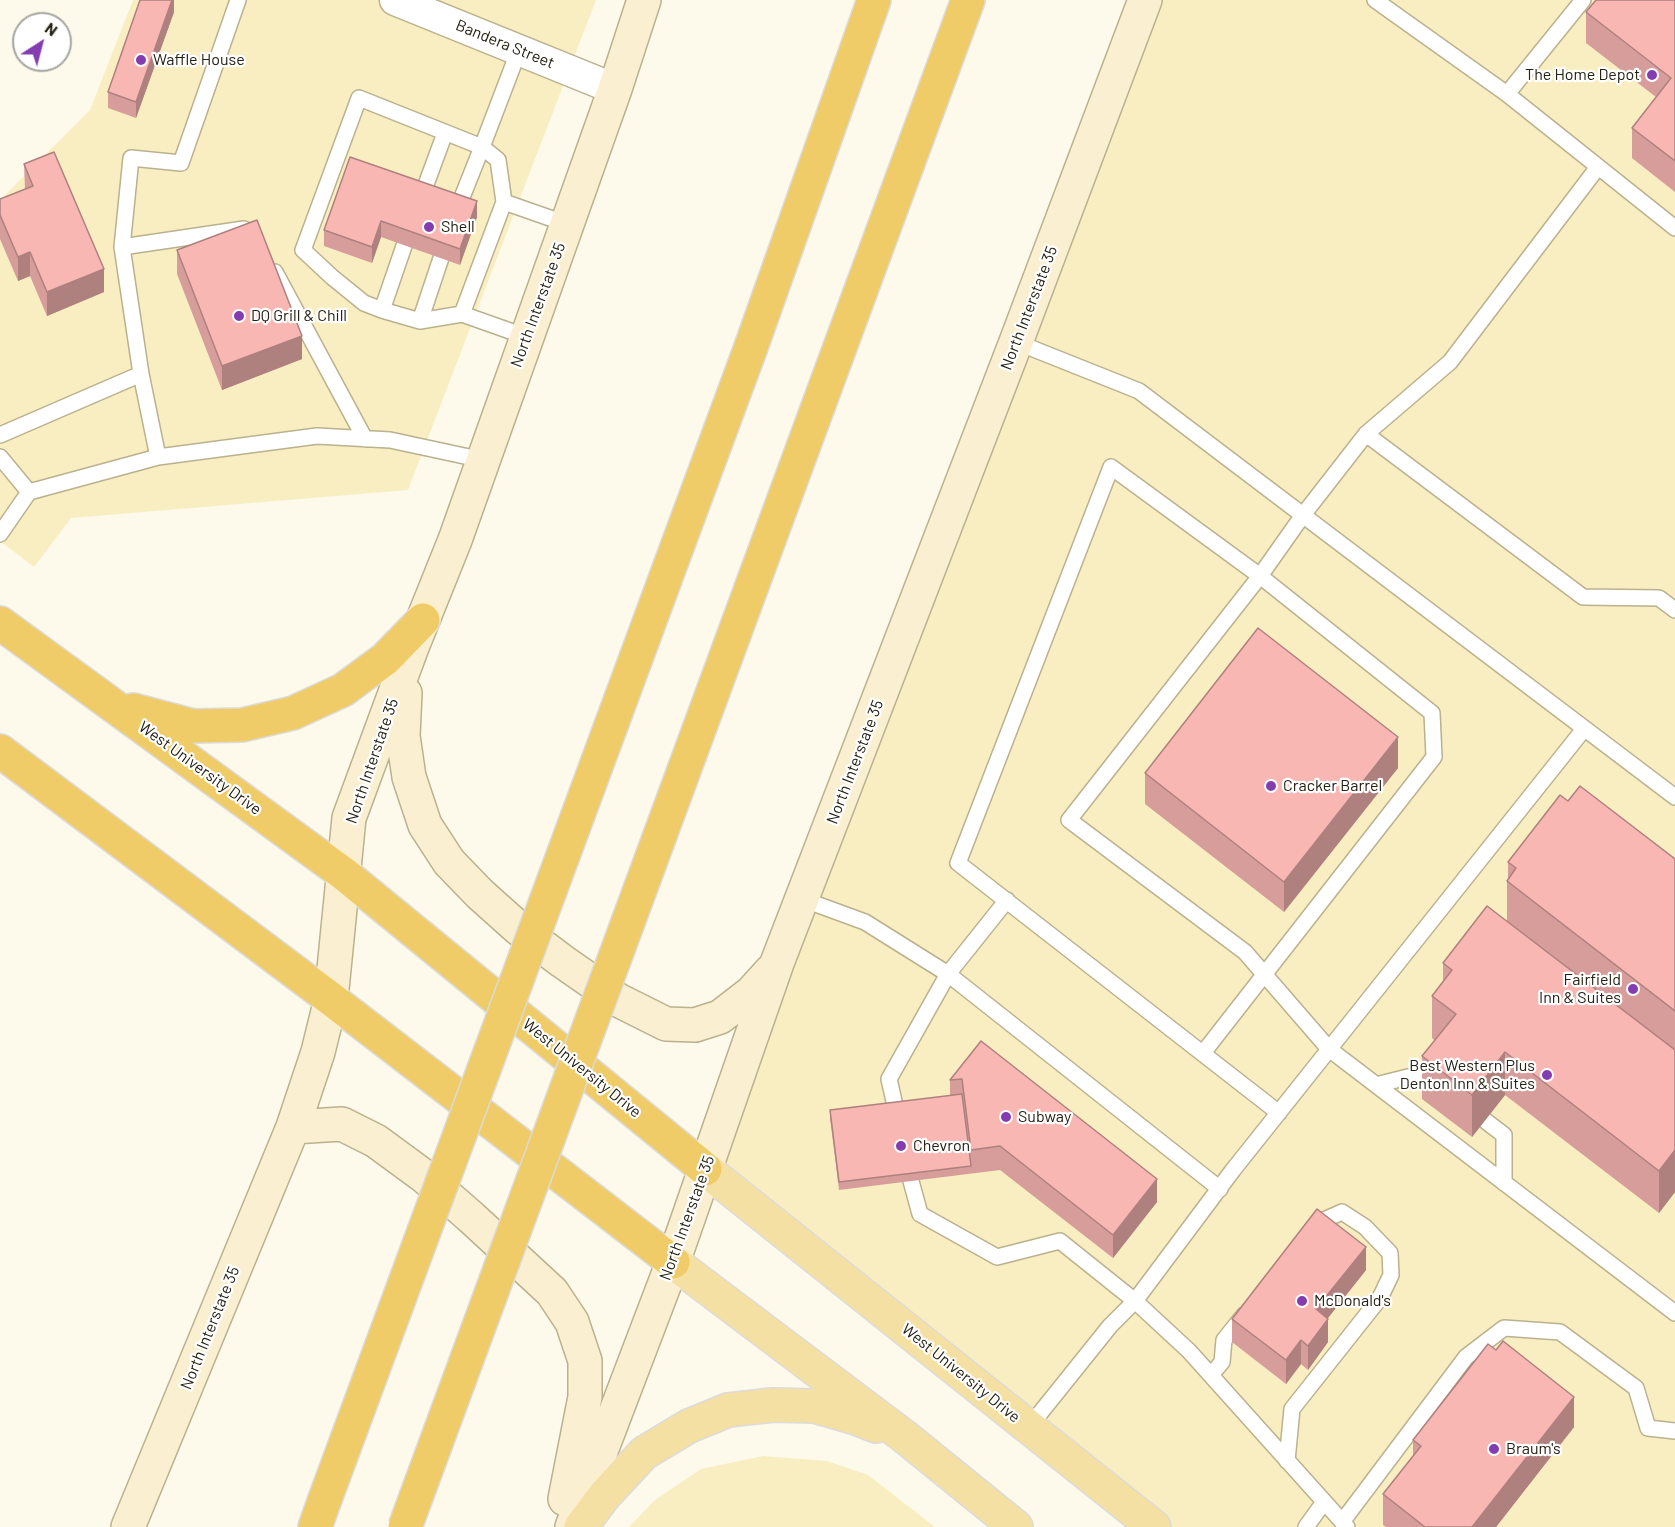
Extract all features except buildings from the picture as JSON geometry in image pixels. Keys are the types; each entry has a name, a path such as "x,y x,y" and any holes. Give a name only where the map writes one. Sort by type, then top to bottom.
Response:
{"highway":[{"path":"320,1513 751,347 874,0"},
{"path":"405,1527 968,0"},
{"name":"West University Drive","path":"0,623 344,874 705,1169"},
{"path":"115,706 193,726 242,725 293,713 343,690 418,634"},
{"path":"0,751 331,999 673,1262"}],"main road":[{"name":"North Interstate 35","path":"128,1527 293,1127 318,1052 331,999 349,818 455,540 615,89 644,0"},
{"name":"North Interstate 35","path":"572,1527 673,1262 777,963 1145,0"},
{"path":"418,634 405,689 403,736 409,777 424,825 450,862 480,894 518,928 562,961 618,1000 666,1024 695,1024 720,1017 751,993 777,963"},
{"path":"293,1127 342,1124 376,1141 441,1191 552,1292 572,1322 585,1362 585,1397 558,1527"},
{"name":"West University Drive","path":"705,1169 1154,1527"},
{"path":"673,1262 905,1437 1016,1527"},
{"path":"581,1527 604,1496 644,1453 690,1425 728,1410 773,1405 814,1406 856,1418 905,1437"}],"street":[{"name":"Bandera Street","path":"395,0 615,89"}],"lane":[{"path":"158,457 141,374 122,247 131,158 181,163 238,0"},
{"path":"1375,0 1507,94 1675,228"},
{"path":"1507,94 1583,0"},
{"path":"457,210 519,50"},
{"path":"462,314 504,202 498,160 482,147 359,98 303,250 332,278 364,303 382,310 420,321 462,314 527,337"},
{"path":"421,198 445,133"},
{"path":"1598,167 1450,362 1366,434 1303,515 1260,576 1069,820 1245,952 1329,1049 1675,1313"},
{"path":"504,202 567,224"},
{"path":"122,247 251,228 256,239"},
{"path":"382,310 404,246"},
{"path":"420,321 441,258"},
{"path":"268,260 365,438"},
{"path":"1016,342 1139,391 1675,797"},
{"path":"0,435 141,374"},
{"path":"1366,434 1583,597 1659,598 1675,610"},
{"path":"0,534 29,492 158,457 317,436 390,440 483,460"},
{"path":"0,457 29,492"},
{"path":"1203,1053 1434,757 1431,713 1260,576 1111,467 958,863 1279,1113"},
{"path":"1029,1427 1110,1326 1135,1301 1329,1049 1584,729"},
{"path":"802,899 865,922 948,974 1220,1189"},
{"path":"896,1110 889,1079 948,974 1007,900"},
{"path":"1376,1085 1424,1073 1504,1135 1504,1183"},
{"path":"910,1180 920,1214 997,1257 1060,1241 1135,1301 1189,1351 1345,1525 1466,1357 1504,1328 1560,1332 1636,1388 1648,1428 1675,1431"},
{"path":"1287,1461 1292,1409 1380,1298 1391,1275 1389,1253 1365,1227 1342,1212 1316,1225 1302,1243"},
{"path":"1211,1375 1222,1362 1224,1340 1252,1305"},
{"path":"1306,1527 1324,1503"}],"shaded area":[{"path":"133,0 596,0 408,490 71,518 34,567 0,541 0,200 90,110"},
{"path":"1145,0 1675,0 1675,1527 1154,1527 706,1169"},
{"path":"763,1456 827,1461 868,1475 935,1527 629,1527 655,1500 701,1469"}],"place":[{"name":"Waffle House","path":"141,60"},
{"name":"The Home Depot","path":"1652,75"},
{"name":"Shell","path":"429,227"},
{"name":"DQ Grill & Chill","path":"239,316"},
{"name":"Cracker Barrel","path":"1271,786"},
{"name":"Fairfield Inn & Suites","path":"1633,989"},
{"name":"Best Western Plus Denton Inn & Suites","path":"1547,1075"},
{"name":"Subway","path":"1006,1117"},
{"name":"Chevron","path":"901,1146"},
{"name":"McDonald's","path":"1302,1301"},
{"name":"Braum's","path":"1494,1449"}]}
